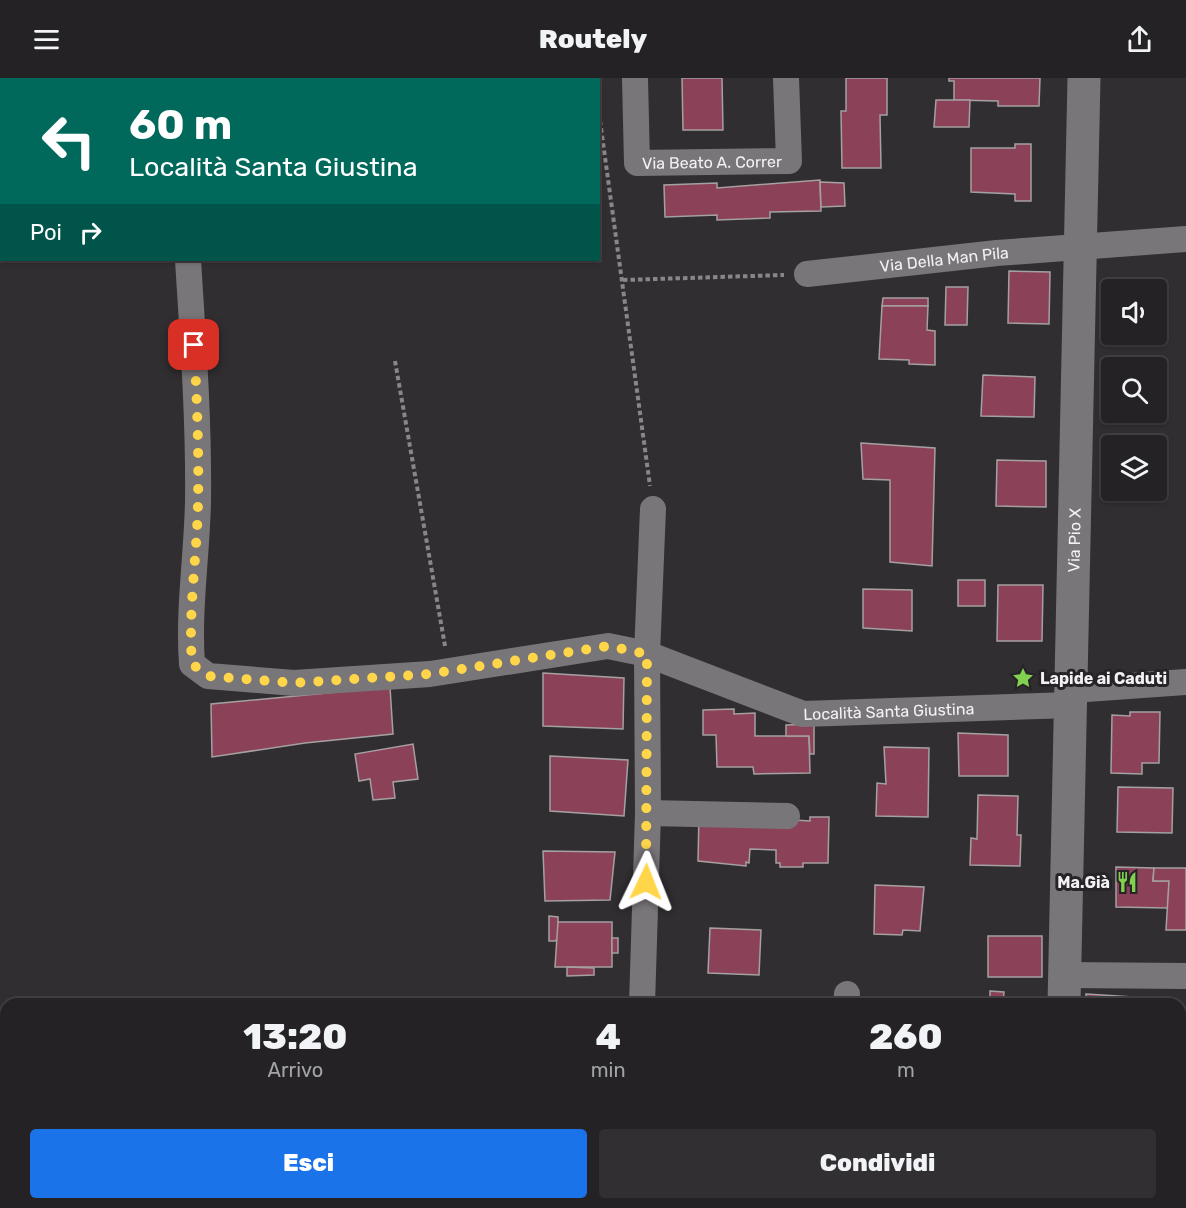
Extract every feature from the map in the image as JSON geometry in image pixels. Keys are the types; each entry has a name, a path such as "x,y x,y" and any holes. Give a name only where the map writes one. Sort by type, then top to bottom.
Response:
{"street":[{"name":"Via Beato A. Correr","path":"635,78 637,163 789,161 786,78"},
{"name":"Via Pio X","path":"1064,989 1084,78"},
{"name":"Via Della Man Pila","path":"807,274 1080,245 1186,239"},
{"name":"Località Santa Giustina","path":"188,261 198,410 198,504 190,639 192,664 208,676 294,683 449,670 608,646 647,654 803,714 1071,698 1186,682"},
{"path":"642,998 648,813 647,654 653,509"},
{"path":"648,813 787,816"},
{"path":"1064,989 1186,976"}],"path":[{"path":"600,120 653,509"},
{"path":"623,280 807,274"},
{"path":"395,361 449,670"}],"building":[{"path":"682,78 722,78 723,130 683,130"},
{"path":"846,78 887,78 887,115 880,115 881,168 842,168 841,111 846,111"},
{"path":"949,78 1040,78 1039,106 998,106 998,101 954,100 954,81 949,81"},
{"path":"936,100 970,100 969,127 934,127"},
{"path":"1015,144 1031,144 1031,201 1015,201 1015,194 971,192 971,148 1015,148"},
{"path":"820,180 821,211 770,212 770,218 717,220 717,215 665,217 664,185 717,183 717,188"},
{"path":"820,182 844,183 845,206 821,207"},
{"path":"1009,271 1050,272 1049,324 1008,323"},
{"path":"946,287 968,287 967,325 945,325"},
{"path":"883,298 928,298 928,306 882,306"},
{"path":"882,306 928,306 927,330 935,331 935,365 909,364 909,360 879,359"},
{"path":"983,375 1035,377 1034,417 981,416"},
{"path":"861,443 935,448 932,566 890,562 890,480 863,479"},
{"path":"997,460 1046,461 1046,507 996,506"},
{"path":"958,580 985,580 985,606 958,606"},
{"path":"998,585 1043,585 1042,641 997,641"},
{"path":"863,589 912,590 912,631 863,628"},
{"path":"543,673 624,678 623,729 543,726"},
{"path":"390,687 393,734 305,743 212,757 211,704"},
{"path":"734,709 734,714 755,713 755,736 809,736 810,773 754,774 753,767 717,767 716,735 703,735 703,710"},
{"path":"1130,712 1160,712 1159,763 1142,763 1142,774 1111,773 1112,715 1130,716"},
{"path":"814,724 814,754 810,754 809,736 786,736 786,725"},
{"path":"958,733 1008,735 1008,776 959,776"},
{"path":"413,744 418,779 393,782 395,798 373,800 370,779 359,781 355,754"},
{"path":"884,747 929,748 928,817 876,816 877,783 886,784"},
{"path":"550,756 628,760 624,816 550,811"},
{"path":"1118,787 1173,788 1172,833 1117,832"},
{"path":"978,795 1018,796 1017,835 1021,835 1020,866 970,865 971,838 977,839"},
{"path":"699,814 810,821 810,817 829,817 828,863 803,863 803,867 780,867 780,863 776,863 776,850 750,849 749,863 746,862 746,866 698,861"},
{"path":"543,851 615,852 610,900 545,901"},
{"path":"1116,867 1154,868 1153,881 1169,881 1168,908 1116,907"},
{"path":"1154,868 1186,868 1186,930 1166,930 1169,881 1153,881"},
{"path":"875,885 924,887 920,931 903,930 902,935 874,934"},
{"path":"549,916 558,917 558,938 555,941 549,941"},
{"path":"558,922 612,922 612,967 555,967"},
{"path":"710,928 761,930 759,975 708,973"},
{"path":"988,936 1042,936 1042,977 988,977"},
{"path":"612,938 618,938 618,953 612,953"},
{"path":"567,967 594,968 594,975 567,976"},
{"path":"990,991 1004,992 1003,998 990,998"},
{"path":"1086,994 1149,998 1086,998"}],"place":[{"name":"Lapide ai Caduti","path":"1023,678"},
{"name":"Ma.Già","path":"1127,882"}],"route":[{"path":"194,345 198,410 198,504 190,639 192,664 208,676 294,683 430,674 608,646 647,654 646,882"}]}
